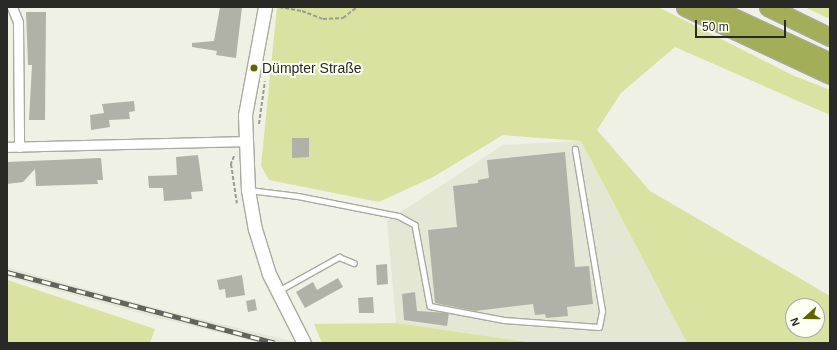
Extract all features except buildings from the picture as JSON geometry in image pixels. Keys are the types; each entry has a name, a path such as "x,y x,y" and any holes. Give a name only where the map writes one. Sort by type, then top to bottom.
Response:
{"highway":[{"path":"685,7 830,75"},
{"path":"711,7 830,62"},
{"path":"768,7 830,37"}],"main road":[{"path":"265,7 246,115 245,141 248,190 255,229 277,292 304,343"}],"street":[{"path":"12,7 18,22 19,147"},
{"path":"7,147 245,141"}],"lane":[{"path":"248,190 298,196 399,216 415,226 430,306 504,320 599,327 602,311 575,149"},
{"path":"277,292 339,257 354,263"}],"path":[{"path":"279,7 302,11 323,19 343,18 357,7"},
{"path":"259,125 266,73"}],"shaded area":[{"path":"581,141 687,343 535,343 396,323 387,221 503,145"},
{"path":"7,267 155,308 300,343 262,343 154,317 7,277"}],"green space":[{"path":"277,7 658,7 792,75 830,90 830,115 675,47 621,93 597,130 650,191 830,296 830,343 687,343 581,141 503,135 433,177 379,202 269,180 261,166"},
{"path":"805,7 830,7 830,19 817,13"},
{"path":"7,280 155,329 150,343 7,343"},
{"path":"396,323 535,343 322,343 314,324"}],"railway":[{"path":"7,272 275,343"}],"place":[{"name":"Dümpter Straße","path":"254,68"}]}
